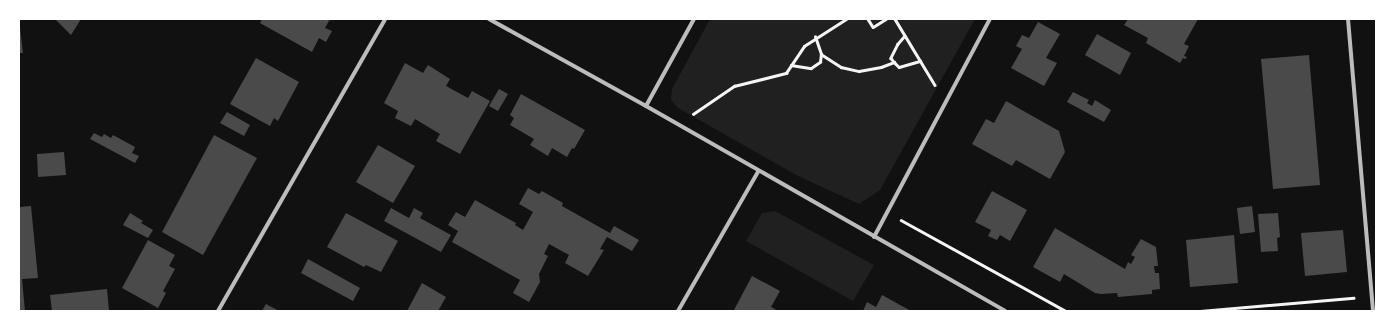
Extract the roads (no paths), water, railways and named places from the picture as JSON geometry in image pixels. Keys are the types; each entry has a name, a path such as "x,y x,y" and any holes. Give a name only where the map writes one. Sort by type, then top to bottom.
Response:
{"street":[{"path":"218,311 385,19"},
{"path":"489,19 646,106 758,172 1005,311"},
{"path":"646,106 694,19"},
{"path":"874,237 990,19"},
{"path":"1348,19 1373,311"},
{"path":"678,311 758,172"}]}
